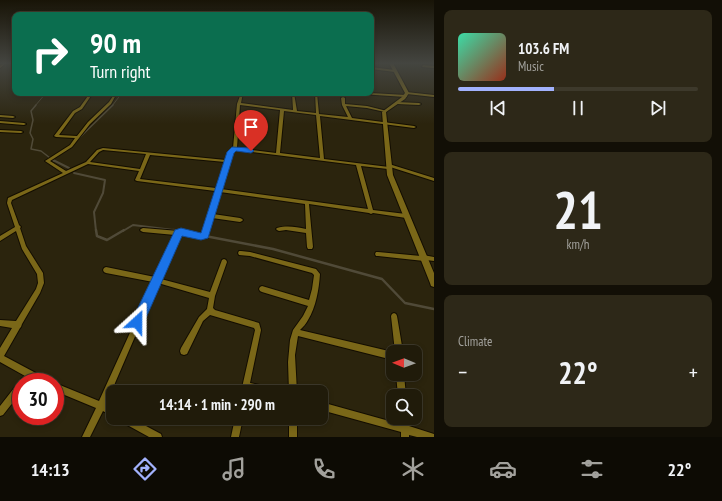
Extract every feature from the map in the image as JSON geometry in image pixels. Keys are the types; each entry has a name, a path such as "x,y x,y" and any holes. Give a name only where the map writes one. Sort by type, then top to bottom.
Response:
{"street":[{"path":"401,83 406,95"},
{"path":"374,93 434,96"},
{"path":"344,105 385,111 406,95"},
{"path":"78,137 56,136 74,112 81,108 90,96"},
{"path":"66,173 48,162 49,160 71,146 89,123 110,104 114,96"},
{"path":"235,149 239,104 241,96"},
{"path":"293,96 295,111"},
{"path":"316,96 322,160"},
{"path":"343,98 344,105 350,118"},
{"path":"397,103 419,104"},
{"path":"239,104 414,127"},
{"path":"278,154 282,110"},
{"path":"385,111 384,122 390,178 434,283"},
{"path":"0,116 13,117"},
{"path":"0,122 24,124"},
{"path":"0,131 21,132"},
{"path":"25,373 0,357 41,286 41,278 34,261 24,247 9,200 87,163 98,151 103,148 227,161"},
{"path":"143,230 181,232 204,236 230,152 235,149 358,164 388,166 434,180"},
{"path":"150,153 137,179 139,181 218,190 406,216"},
{"path":"87,163 141,170"},
{"path":"358,164 371,212"},
{"path":"307,203 310,248"},
{"path":"210,216 240,220"},
{"path":"0,238 18,227"},
{"path":"278,229 286,228 309,230"},
{"path":"86,437 178,233"},
{"path":"241,253 255,255 316,272 317,280 307,317 295,332 292,344 293,385"},
{"path":"378,254 434,259"},
{"path":"184,351 201,319 211,310 212,296 224,262"},
{"path":"106,270 156,280 212,296"},
{"path":"262,289 311,304"},
{"path":"211,310 216,314 256,324 258,327 247,385"},
{"path":"394,316 398,345"},
{"path":"0,323 19,325"},
{"path":"295,332 386,354"},
{"path":"64,391 106,409"},
{"path":"0,412 12,397"},
{"path":"328,408 405,433 432,437"},
{"path":"135,425 153,436"},
{"path":"235,437 238,425"},
{"path":"293,425 293,437"}],"waterway":[{"path":"35,106 43,96"},
{"path":"112,106 120,96"},
{"path":"36,105 31,111 33,120 30,133 33,139 31,149 41,151 54,161"},
{"path":"75,142 112,106"},
{"path":"53,160 69,168"},
{"path":"74,173 105,180 103,193 94,212 96,231"},
{"path":"123,231 133,225 181,231"},
{"path":"96,230 97,236 107,240 124,230"},
{"path":"205,236 273,249 382,279 405,303 434,309"}],"route":[{"path":"137,322 178,233 181,232 201,236 205,235 230,152 232,149 251,151"}]}
